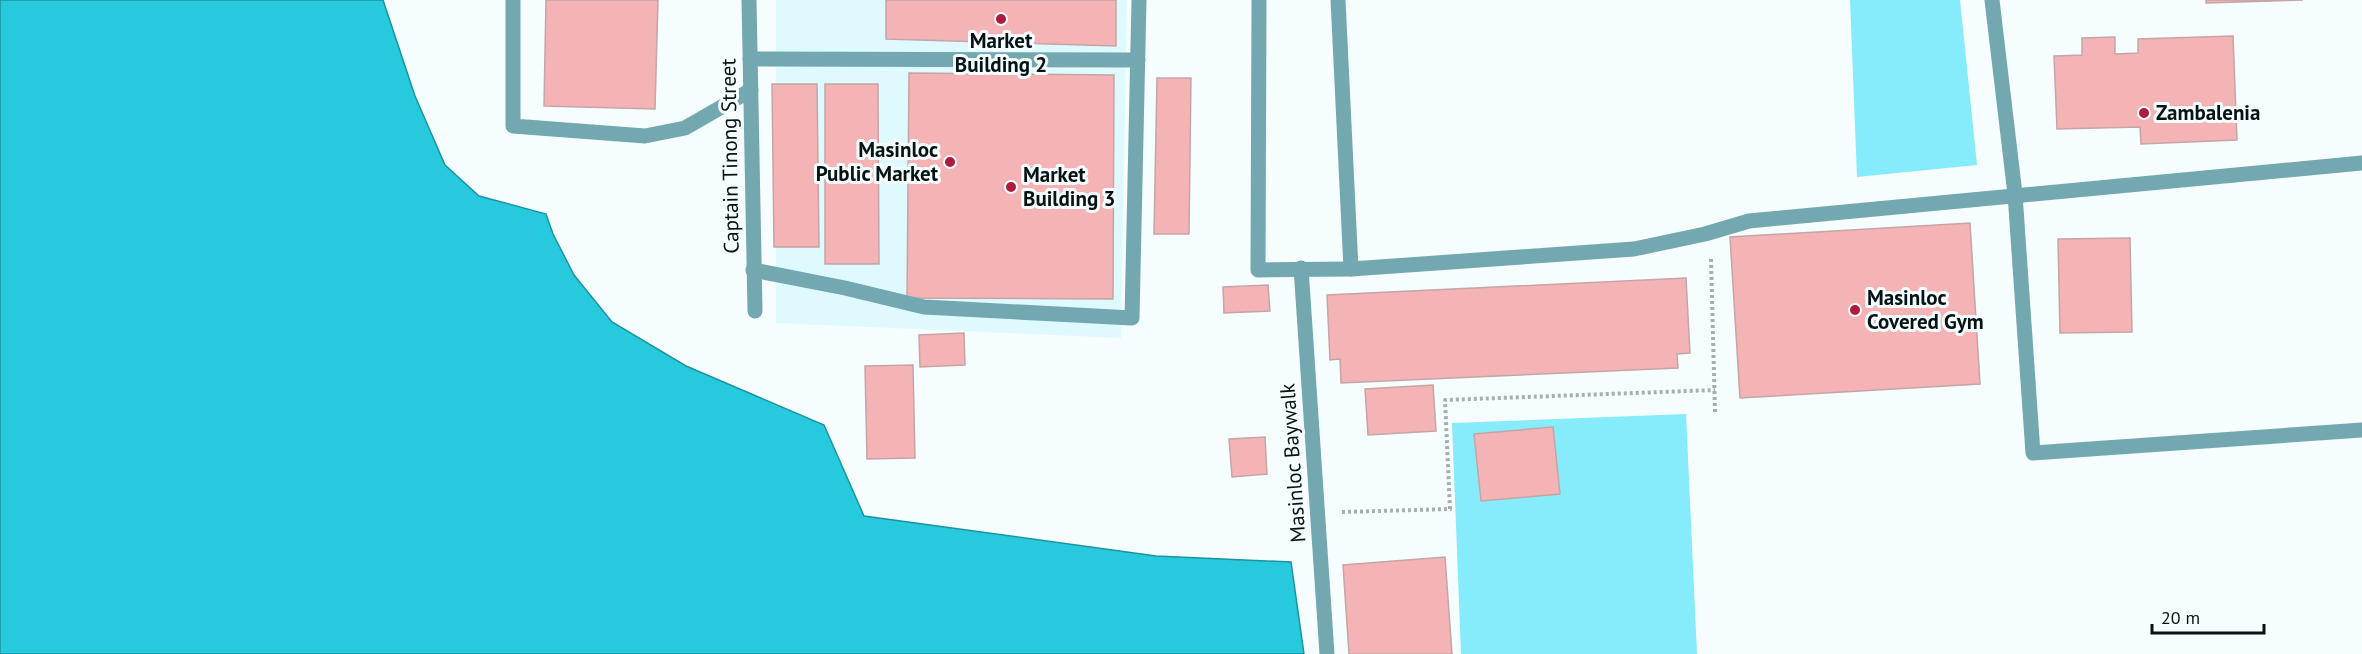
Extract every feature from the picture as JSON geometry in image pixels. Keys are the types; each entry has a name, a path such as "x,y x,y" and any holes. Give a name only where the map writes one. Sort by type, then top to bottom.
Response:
{"street":[{"path":"513,0 513,126 645,136 686,128 751,90"},
{"name":"Captain Tinong Street","path":"749,0 755,311"},
{"path":"753,270 845,288 924,307 1132,318 1139,0"},
{"path":"1258,0 1258,270 1351,269 1634,249 1749,221 2015,194 2362,163"},
{"path":"1338,0 1351,269"},
{"path":"1992,0 2015,194 2033,453 2362,430"},
{"path":"750,59 1138,60"},
{"name":"Masinloc Baywalk","path":"1301,268 1327,654"}],"path":[{"path":"1710,232 1715,412"},
{"path":"1318,513 1450,509 1444,400 1715,390"}],"shaded area":[{"path":"0,0 383,0 415,96 445,165 479,196 546,214 553,234 574,275 612,322 686,366 824,425 864,516 1156,556 1291,562 1304,654 0,654"},
{"name":"Masinloc Public Market","path":"776,0 1127,0 1121,338 776,323"},
{"path":"1850,0 1960,0 1977,165 1857,177"},
{"path":"1686,414 1697,654 1461,654 1452,423"}],"building":[{"path":"546,0 658,0 655,109 544,106"},
{"name":"Market Building 2","path":"886,0 1116,0 1116,46 886,39"},
{"path":"2206,0 2303,0 2206,3"},
{"path":"2233,36 2237,140 2141,144 2140,127 2057,129 2054,56 2082,55 2082,38 2115,37 2115,54 2138,53 2138,39"},
{"name":"Market Building 3","path":"909,73 1114,75 1113,299 907,298"},
{"path":"1157,78 1191,78 1189,234 1154,234"},
{"path":"772,84 817,84 819,247 774,247"},
{"path":"825,84 878,84 879,264 825,264"},
{"name":"Masinloc Covered Gym","path":"1970,223 1980,384 1740,398 1730,237"},
{"path":"2130,238 2132,332 2060,333 2058,239"},
{"path":"1686,278 1690,353 1677,354 1678,368 1341,383 1340,359 1330,360 1327,295"},
{"path":"1268,285 1270,311 1224,313 1223,287"},
{"path":"964,333 965,365 920,367 919,335"},
{"path":"913,365 915,458 867,459 865,366"},
{"path":"1433,385 1436,431 1368,435 1365,389"},
{"path":"1553,427 1560,494 1481,501 1474,434"},
{"path":"1265,437 1267,474 1232,477 1229,439"},
{"path":"1445,557 1452,654 1349,654 1343,565"}],"place":[{"name":"Market Building 2","path":"1001,19"},
{"name":"Zambalenia","path":"2144,113"},
{"name":"Masinloc Public Market","path":"950,162"},
{"name":"Market Building 3","path":"1011,187"},
{"name":"Masinloc Covered Gym","path":"1855,310"}]}
